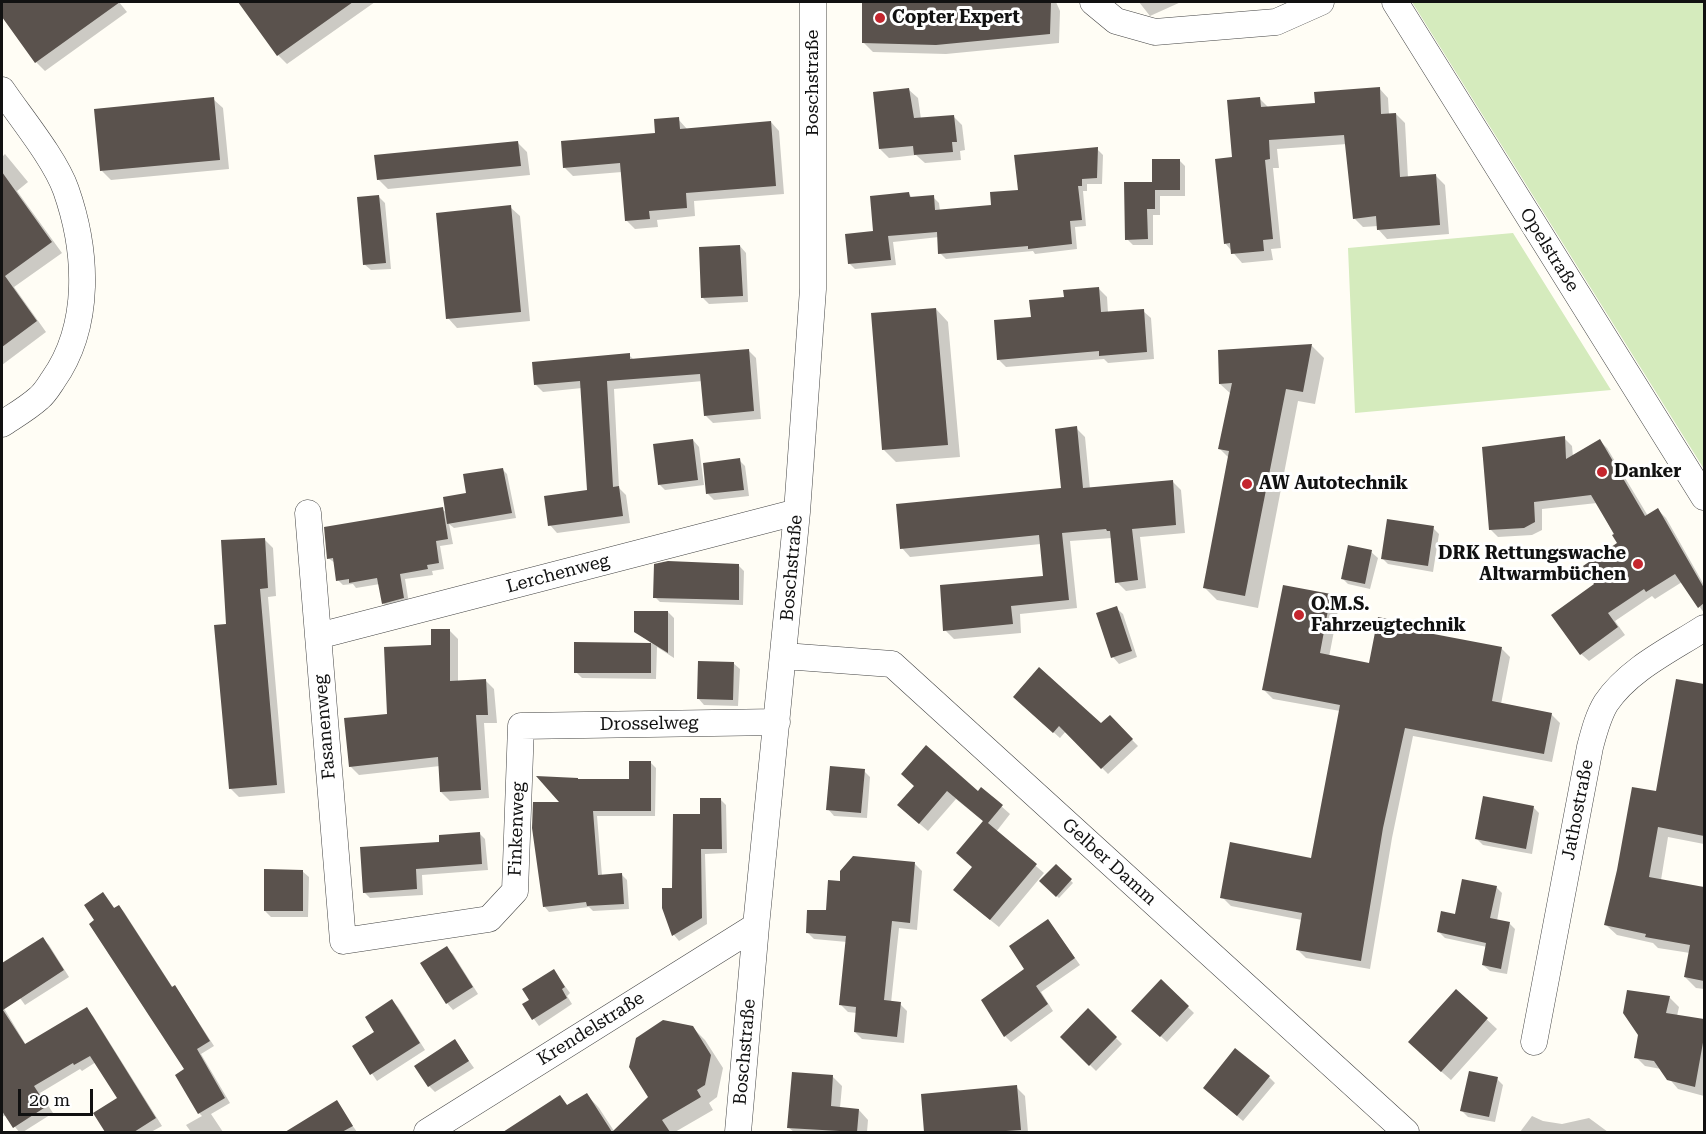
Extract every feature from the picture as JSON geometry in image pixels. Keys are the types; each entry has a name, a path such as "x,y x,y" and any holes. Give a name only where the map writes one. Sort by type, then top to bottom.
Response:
{"street":[{"name":"Boschstraße","path":"738,1132 797,512 813,290 813,2"},
{"path":"1094,2 1116,21 1155,32 1276,22 1321,2"},
{"name":"Opelstraße","path":"1395,2 1704,497"},
{"path":"2,90 55,168 66,189 81,260 82,296 79,321 71,346 58,372 40,397 2,424"},
{"name":"Lerchenweg","path":"318,636 797,512"},
{"name":"Fasanenweg","path":"308,513 343,942"},
{"name":"Jathostraße","path":"1534,1042 1595,727 1605,704 1629,677 1704,628"},
{"name":"Gelber Damm","path":"784,657 892,664 1406,1132"},
{"name":"Drosselweg","path":"520,726 777,722"},
{"name":"Finkenweg","path":"343,942 489,919 514,891 520,726"},
{"name":"Krendelstraße","path":"427,1132 756,926"}],"green space":[{"path":"1412,2 1704,2 1704,469"},
{"path":"1513,233 1611,390 1355,413 1348,248"}],"building":[{"path":"2,2 120,2 35,63 2,17"},
{"path":"238,2 353,2 277,56"},
{"path":"862,2 1051,2 1050,34 936,45 862,43"},
{"path":"1380,87 1381,114 1396,113 1400,177 1436,174 1440,225 1377,230 1376,216 1353,219 1344,135 1269,140 1270,159 1265,160 1273,239 1263,240 1264,251 1231,254 1230,243 1224,244 1215,159 1232,157 1227,100 1260,97 1261,107 1315,103 1314,92"},
{"path":"909,88 914,118 954,115 957,142 952,142 953,152 914,155 913,146 879,149 873,92"},
{"path":"214,97 220,160 100,171 94,109"},
{"path":"679,117 680,129 771,121 776,186 686,193 687,208 649,211 650,219 625,221 620,163 563,168 561,141 655,133 654,119"},
{"path":"518,141 521,166 377,180 374,155"},
{"path":"1098,147 1097,178 1082,179 1082,186 1078,186 1082,220 1070,221 1072,244 938,254 937,232 888,236 891,260 848,264 845,234 873,231 870,196 909,192 910,197 934,195 935,210 991,205 990,192 1018,190 1014,155"},
{"path":"1152,159 1180,159 1180,190 1155,190 1155,209 1147,209 1148,239 1125,240 1124,182 1152,182"},
{"path":"2,172 52,242 5,276 37,321 2,347"},
{"path":"379,195 386,263 363,265 357,197"},
{"path":"511,205 521,312 446,319 436,213"},
{"path":"740,245 743,296 701,298 699,247"},
{"path":"1099,287 1101,312 1144,309 1147,352 1099,356 1099,351 997,360 994,320 1031,317 1029,300 1064,297 1063,290"},
{"path":"936,308 948,445 882,450 871,313"},
{"path":"1312,344 1303,392 1286,389 1245,596 1203,588 1229,451 1218,449 1232,383 1219,384 1218,350"},
{"path":"749,349 754,411 704,416 700,374 607,381 613,487 619,486 623,516 548,526 544,496 587,490 580,381 534,385 532,362 630,353 630,359"},
{"path":"1077,426 1083,488 1173,480 1176,525 1132,529 1138,580 1115,583 1110,531 1106,529 1062,533 1069,600 1011,606 1013,624 943,631 940,585 1043,576 1039,535 900,549 896,504 1061,488 1055,429"},
{"path":"1565,436 1566,459 1600,439 1645,516 1658,508 1704,588 1704,603 1698,608 1675,574 1646,592 1644,589 1608,613 1618,627 1580,655 1551,615 1594,584 1583,566 1617,543 1612,535 1614,534 1591,495 1534,502 1535,522 1524,528 1489,530 1482,447"},
{"path":"693,439 698,480 658,485 653,444"},
{"path":"740,458 744,490 706,494 703,463"},
{"path":"503,468 512,513 447,524 443,497 466,493 463,474"},
{"path":"443,507 448,539 436,541 439,563 427,565 428,569 400,574 404,598 382,604 377,578 349,583 349,579 336,581 333,558 327,559 324,527"},
{"path":"1387,519 1434,526 1428,566 1381,559"},
{"path":"265,538 268,588 260,589 277,785 229,789 214,625 226,624 221,540"},
{"path":"1348,545 1372,550 1365,584 1341,579"},
{"path":"668,561 739,564 739,600 653,598 654,564"},
{"path":"1283,585 1331,594 1320,653 1369,663 1378,617 1425,627 1423,632 1502,647 1492,701 1552,713 1544,754 1405,728 1383,828 1361,961 1296,950 1302,913 1220,898 1230,842 1311,858 1340,705 1262,690"},
{"path":"1117,606 1132,651 1111,658 1096,613"},
{"path":"634,611 668,611 668,653 634,632"},
{"path":"431,629 450,629 450,681 486,679 488,715 476,715 481,790 440,792 438,757 349,767 344,718 387,714 384,647 431,645"},
{"path":"574,642 651,643 651,673 574,673"},
{"path":"698,661 734,662 733,700 697,699"},
{"path":"1039,667 1101,723 1110,715 1133,739 1101,769 1059,726 1053,733 1013,697"},
{"path":"1676,679 1704,684 1704,836 1658,827 1649,877 1704,887 1704,981 1684,977 1690,945 1645,937 1646,934 1604,925 1617,870 1632,787 1656,791"},
{"path":"926,745 978,791 981,787 1003,805 988,823 1037,864 990,920 953,890 972,867 956,853 983,821 947,791 919,824 897,805 914,786 901,774"},
{"path":"629,761 651,761 651,811 593,811 598,875 622,873 624,904 587,906 586,902 543,907 532,828 533,802 559,802 536,776 629,779"},
{"path":"830,766 865,769 861,813 826,810"},
{"path":"1483,796 1534,806 1526,849 1475,839"},
{"path":"700,798 721,798 722,849 701,849 702,918 672,936 662,908 662,888 672,888 673,814 700,814"},
{"path":"480,832 482,864 416,869 417,889 363,893 360,847 439,842 439,835"},
{"path":"853,856 915,862 910,923 892,921 884,1000 901,1002 897,1037 854,1032 856,1007 839,1005 846,936 806,933 807,910 826,910 828,880 840,881 840,871"},
{"path":"1056,864 1072,879 1056,897 1039,881"},
{"path":"264,869 303,870 303,911 264,911"},
{"path":"1462,879 1497,886 1490,918 1510,922 1501,969 1482,965 1486,943 1437,932 1441,911 1455,914"},
{"path":"103,892 114,908 119,905 172,987 175,985 210,1041 197,1049 225,1098 198,1114 175,1075 184,1069 89,924 94,920 84,905"},
{"path":"1048,919 1075,958 1036,986 1048,1004 1004,1037 981,1000 1024,969 1009,946"},
{"path":"43,937 64,970 3,1010 25,1044 87,1007 156,1118 134,1132 105,1132 93,1113 117,1098 90,1056 74,1065 73,1063 34,1086 47,1106 13,1128 2,1111 2,963"},
{"path":"447,946 473,987 446,1004 420,963"},
{"path":"554,969 565,987 562,989 567,998 532,1020 522,1004 529,1000 522,989"},
{"path":"1161,979 1189,1006 1160,1037 1131,1011"},
{"path":"1456,989 1488,1018 1441,1072 1408,1042"},
{"path":"1627,990 1670,996 1666,1013 1704,1019 1704,1037 1695,1087 1667,1080 1654,1061 1634,1058 1638,1035 1623,1013"},
{"path":"392,999 420,1043 370,1075 352,1046 374,1032 365,1017"},
{"path":"1088,1008 1117,1037 1089,1066 1060,1037"},
{"path":"663,1020 693,1026 711,1055 705,1085 697,1090 701,1097 662,1120 670,1132 612,1132 648,1097 629,1067 636,1038"},
{"path":"455,1039 469,1061 428,1087 414,1066"},
{"path":"1235,1048 1270,1076 1237,1116 1203,1088"},
{"path":"1469,1071 1498,1077 1489,1117 1460,1111"},
{"path":"792,1072 833,1075 831,1106 859,1109 857,1132 787,1128"},
{"path":"1017,1085 1021,1130 924,1132 921,1094"},
{"path":"587,1093 612,1132 503,1132 560,1095 567,1105"},
{"path":"337,1100 353,1126 342,1132 285,1132"}],"place":[{"name":"Copter Expert","path":"880,18"},
{"name":"Danker","path":"1602,472"},
{"name":"AW Autotechnik","path":"1247,484"},
{"name":"DRK Rettungswache Altwarmbüchen","path":"1638,564"},
{"name":"O.M.S. Fahrzeugtechnik","path":"1299,615"}]}
